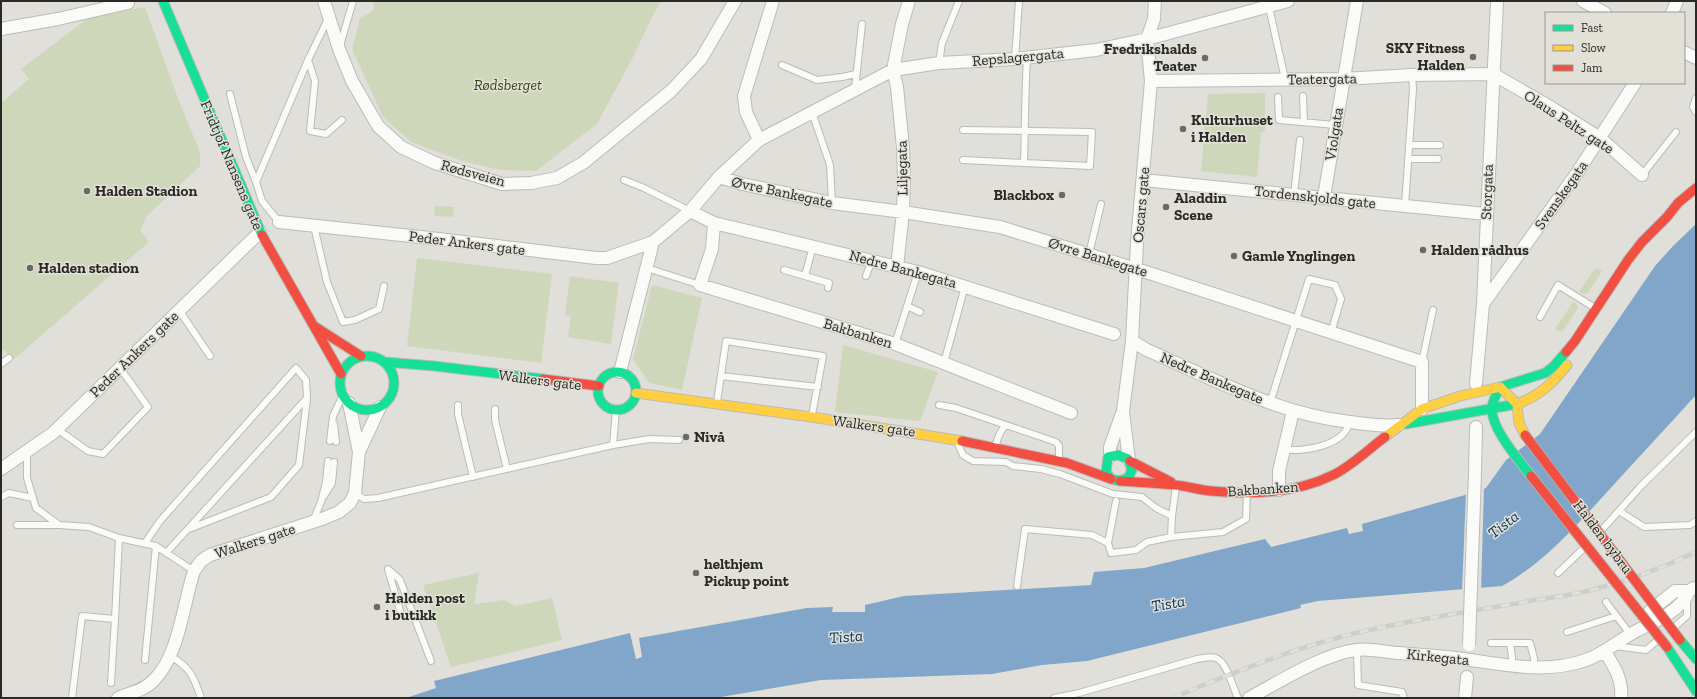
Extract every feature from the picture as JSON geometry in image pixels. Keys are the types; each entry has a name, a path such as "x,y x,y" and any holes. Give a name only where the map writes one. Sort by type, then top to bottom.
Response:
{"street":[{"name":"Fridtjof Nansens gate","path":"163,1 260,232 341,374"},
{"name":"Rødsveien","path":"324,1 339,49 352,81 378,126 401,147 435,163 502,184 531,183 558,178 583,163 671,92 701,59 735,1"},
{"path":"759,140 746,112 744,96 773,1"},
{"path":"893,70 902,24 909,1"},
{"name":"Oscars gate","path":"1103,459 1110,447 1123,411 1132,341 1137,242 1151,81 1147,39 1154,19 1155,1"},
{"name":"Repslagergata","path":"653,242 690,211 719,177 759,140 893,70 940,63 1021,58 1096,50 1147,39 1288,1"},
{"name":"Violgata","path":"1324,197 1357,1"},
{"name":"Storgata","path":"1476,384 1483,304 1497,1"},
{"path":"1583,1 1603,12"},
{"path":"1672,12 1677,1"},
{"path":"1,29 58,19 128,3"},
{"path":"1685,52 1696,58"},
{"name":"Liljegata","path":"893,70 897,87 903,147 904,178 903,212 897,267"},
{"name":"Teatergata","path":"1151,81 1343,79 1493,74"},
{"name":"Olaus Peltz gate","path":"1493,74 1600,138 1642,175"},
{"name":"Svenskegata","path":"1483,304 1577,173 1634,84"},
{"name":"Øvre Bankegate","path":"719,177 768,190 832,203 1000,227 1136,269 1422,362"},
{"name":"Tordenskjolds gate","path":"1143,180 1486,214"},
{"path":"1575,341 1637,248 1667,217 1678,203 1696,188"},
{"path":"1667,217 1681,210 1696,198"},
{"name":"Nedre Bankegata","path":"690,211 714,223 918,272 1114,334"},
{"name":"Peder Ankers gate","path":"279,222 596,258 607,258 653,242"},
{"path":"700,285 712,249 714,223"},
{"name":"Peder Ankers gate","path":"1,469 57,429 260,232"},
{"path":"616,410 629,406 633,402 636,393 634,382 625,374 620,372 653,242"},
{"name":"Bakbanken","path":"700,285 895,344 1071,412"},
{"name":"Fridtjof Nansens gate","path":"312,325 361,356"},
{"name":"Nedre Bankegate","path":"1132,341 1147,350 1270,403 1293,411 1384,427 1404,424"},
{"name":"Bakbanken","path":"1120,481 1176,485 1210,491 1247,492 1279,490 1315,483 1335,474 1404,424 1422,409 1443,401 1500,387 1545,373 1553,367 1575,341"},
{"name":"Bakbanken","path":"1404,424 1517,404 1534,398 1560,375 1568,363 1575,341"},
{"path":"359,452 380,407 391,396 398,380 385,362 374,356 361,356 349,362 341,374 340,385 346,399 359,452 360,496"},
{"name":"Walkers gate","path":"385,362 434,366 599,386"},
{"path":"1422,362 1422,409"},
{"name":"Walkers gate","path":"414,374 434,366"},
{"name":"Walkers gate","path":"616,410 604,405 600,399 599,386 602,380 607,376 620,372"},
{"path":"1492,409 1500,387 1517,404"},
{"name":"Walkers gate","path":"636,393 812,417 955,439 1080,467"},
{"path":"346,399 364,410 380,407"},
{"name":"Halden bybru","path":"1517,404 1519,423 1525,435 1696,659"},
{"name":"Halden bybru","path":"1492,409 1494,420 1509,447 1667,647 1696,691"},
{"name":"Oscars gate","path":"1123,411 1130,460"},
{"path":"1279,490 1279,471 1293,411"},
{"path":"1469,649 1476,473 1476,427"},
{"path":"1124,456 1130,460 1132,470 1128,478 1120,481 1098,475 1080,467 1103,459 1124,456"},
{"path":"1103,459 1106,465 1106,472 1111,479"},
{"name":"Bakbanken","path":"1130,460 1176,485"},
{"name":"Walkers gate","path":"118,698 141,689 153,681 161,671 170,656 194,571 201,561 210,556 312,523 339,512 360,496"},
{"name":"Kirkegata","path":"1254,697 1330,656 1357,650 1462,659 1512,667 1534,668 1560,666 1585,660 1609,649 1630,634 1654,608 1675,591 1691,592"},
{"path":"1609,649 1621,685 1621,698"},
{"path":"1465,698 1467,677"}],"lane":[{"path":"339,49 353,1"},
{"path":"940,63 942,43 959,1"},
{"path":"1019,1 1025,131 1024,163"},
{"path":"1268,7 1285,80"},
{"path":"256,182 308,60 329,18"},
{"path":"855,89 862,24"},
{"path":"308,60 315,81 310,131 326,134 342,120"},
{"path":"782,65 817,80 842,78 856,74"},
{"path":"1405,206 1413,89 1412,76"},
{"path":"230,94 246,157 262,202 279,222"},
{"path":"1303,96 1304,122"},
{"path":"1278,98 1279,120 1335,125"},
{"path":"1696,98 1692,107 1696,112"},
{"path":"812,112 830,165 832,203"},
{"path":"963,130 1092,132 1090,166 963,160"},
{"path":"1642,175 1676,132"},
{"path":"1294,195 1300,140"},
{"path":"1409,145 1440,145"},
{"path":"1408,159 1438,159"},
{"path":"624,180 644,188 690,211"},
{"path":"1089,254 1101,204"},
{"path":"314,226 327,282 343,322 356,320 379,309 384,286"},
{"path":"805,276 813,246"},
{"path":"866,276 872,260"},
{"path":"647,268 700,285"},
{"path":"784,270 829,283 828,288"},
{"path":"895,344 918,272"},
{"path":"1270,403 1309,279 1335,284 1341,299 1331,333"},
{"path":"1540,317 1558,285 1596,309"},
{"path":"944,363 965,286"},
{"path":"907,306 920,312"},
{"path":"179,310 210,356"},
{"path":"1422,362 1433,310"},
{"path":"716,404 726,341 823,356 812,417"},
{"path":"1,364 9,358"},
{"path":"57,429 88,451 103,454 148,407 120,368"},
{"path":"145,543 160,520 296,368 306,380 307,398 300,465 271,497 188,529"},
{"path":"721,376 818,387"},
{"path":"166,553 307,398"},
{"path":"333,442 333,416 346,399"},
{"path":"458,404 458,414 473,477"},
{"path":"940,405 956,408 1056,442 1059,446 1058,461"},
{"path":"495,409 495,420 507,469"},
{"path":"613,445 616,410"},
{"path":"1284,449 1295,450 1319,447 1334,442 1348,429 1349,422"},
{"path":"995,447 998,435 1005,425"},
{"path":"1594,538 1641,486 1696,432"},
{"path":"360,496 378,498 613,445 649,439 679,440"},
{"path":"955,439 963,455 973,461 1006,462 1013,466 1041,469 1060,474 1112,494 1142,497 1156,508 1172,516"},
{"path":"27,451 27,478 36,508 59,524"},
{"path":"312,523 321,502 331,462"},
{"path":"1171,537 1176,485"},
{"path":"1116,501 1108,543 1111,553 1136,550 1146,542 1171,537 1223,532 1246,519 1247,492"},
{"path":"1,497 9,493 33,498"},
{"path":"1619,511 1644,527 1690,525 1696,521"},
{"path":"17,525 59,524 89,527 119,538 156,546 194,571"},
{"path":"1017,586 1025,529 1092,535 1108,543"},
{"path":"111,683 119,538"},
{"path":"1558,573 1589,543"},
{"path":"145,660 156,546"},
{"path":"400,611 388,570 400,580 431,661"},
{"path":"1609,649 1646,650 1687,616 1691,592"},
{"path":"1606,602 1630,634"},
{"path":"72,698 82,616 115,619"},
{"path":"1567,632 1616,616"},
{"path":"1491,642 1530,643 1534,658 1534,668"},
{"path":"1510,643 1512,667"},
{"path":"1357,650 1358,685 1402,692 1404,698"},
{"path":"170,656 179,661 191,673 201,698"},
{"path":"1054,698 1079,693 1197,659 1213,657 1220,660 1224,665 1238,698"}],"green space":[{"name":"Rødsberget","path":"374,1 661,1 597,124 536,171 501,170 465,162 411,142 383,117 352,49 360,18 373,11"},
{"name":"Halden Stadion","path":"145,7 179,101 200,152 200,166 147,216 140,230 149,242 13,360 3,349 1,351 1,103 29,79 21,69 88,18"},
{"path":"1265,93 1265,129 1264,132 1261,132 1257,177 1201,171 1208,94"},
{"path":"435,206 454,207 453,217 434,216"},
{"path":"417,258 552,274 541,363 407,346"},
{"path":"1595,268 1602,271 1588,293 1582,294 1579,292"},
{"path":"570,276 619,283 611,344 568,337 571,316 565,315"},
{"path":"652,285 702,298 682,390 649,383 633,359"},
{"path":"1573,302 1576,303 1578,308 1562,332 1555,329"},
{"path":"843,345 938,372 920,421 835,412"},
{"path":"479,573 474,604 504,600 516,606 552,598 562,640 451,667 423,585"}],"water":[{"name":"Tista","path":"1696,224 1696,395 1559,543 1532,566 1502,586 1318,601 1300,605 1301,608 1087,661 1042,665 992,674 821,680 715,698 406,698 436,688 434,681 630,633 636,659 642,657 639,638 807,608 833,607 832,612 865,612 865,605 904,596 1091,585 1094,572 1144,568 1265,539 1271,547 1347,528 1349,534 1363,531 1362,524 1486,488 1506,460 1540,434 1655,266"}],"pier":[{"path":"1484,486 1481,591 1462,592 1466,493"}],"railway":[{"path":"1173,698 1292,651 1341,637 1425,619 1588,591 1643,574 1696,552"}],"traffic: fast":[{"path":"163,1 262,235"},
{"path":"1531,476 1500,434 1493,415 1492,407 1500,387 1545,373 1553,367 1566,352"},
{"path":"362,356 372,356 382,360 390,368 394,378 394,383 394,388 390,398 382,406 372,410 362,410 352,406 344,398 340,388 340,378 344,368 352,360 362,356"},
{"path":"385,362 434,366 543,379"},
{"path":"617,372 627,375 633,381 636,391 633,401 627,407 617,410 607,407 601,401 598,391 601,381 607,375 617,372"},
{"path":"1406,424 1517,404"},
{"path":"1118,455 1128,459 1132,470 1128,478 1120,481 1111,479 1106,472 1108,457 1118,455"},
{"path":"1680,640 1696,659"},
{"path":"1667,647 1696,691"}],"traffic: slow":[{"path":"1525,435 1519,423 1517,404 1539,393 1556,378 1567,365"},
{"path":"1385,437 1422,409 1460,396 1500,387 1517,404"},
{"path":"636,393 812,417 962,441"}],"traffic: jam":[{"path":"1566,352 1575,341 1628,260 1642,242 1667,217 1678,203 1696,188"},
{"path":"262,235 341,374"},
{"path":"314,326 361,356"},
{"path":"543,379 599,386"},
{"path":"1525,435 1680,640"},
{"path":"1120,481 1175,485 1206,490 1242,493 1289,489 1304,486 1340,472 1385,437"},
{"path":"962,441 1067,463 1111,479"},
{"path":"1130,461 1171,482"},
{"path":"1531,476 1667,647"}],"place":[{"name":"SKY Fitness Halden","path":"1473,57"},
{"name":"Fredrikshalds Teater","path":"1205,58"},
{"name":"Kulturhuset i Halden","path":"1183,129"},
{"name":"Halden Stadion","path":"87,191"},
{"name":"Blackbox","path":"1062,195"},
{"name":"Aladdin Scene","path":"1166,207"},
{"name":"Halden rådhus","path":"1423,250"},
{"name":"Gamle Ynglingen","path":"1234,256"},
{"name":"Halden stadion","path":"30,268"},
{"name":"Nivå","path":"686,437"},
{"name":"helthjem Pickup point","path":"696,573"},
{"name":"Halden post i butikk","path":"377,607"}]}
